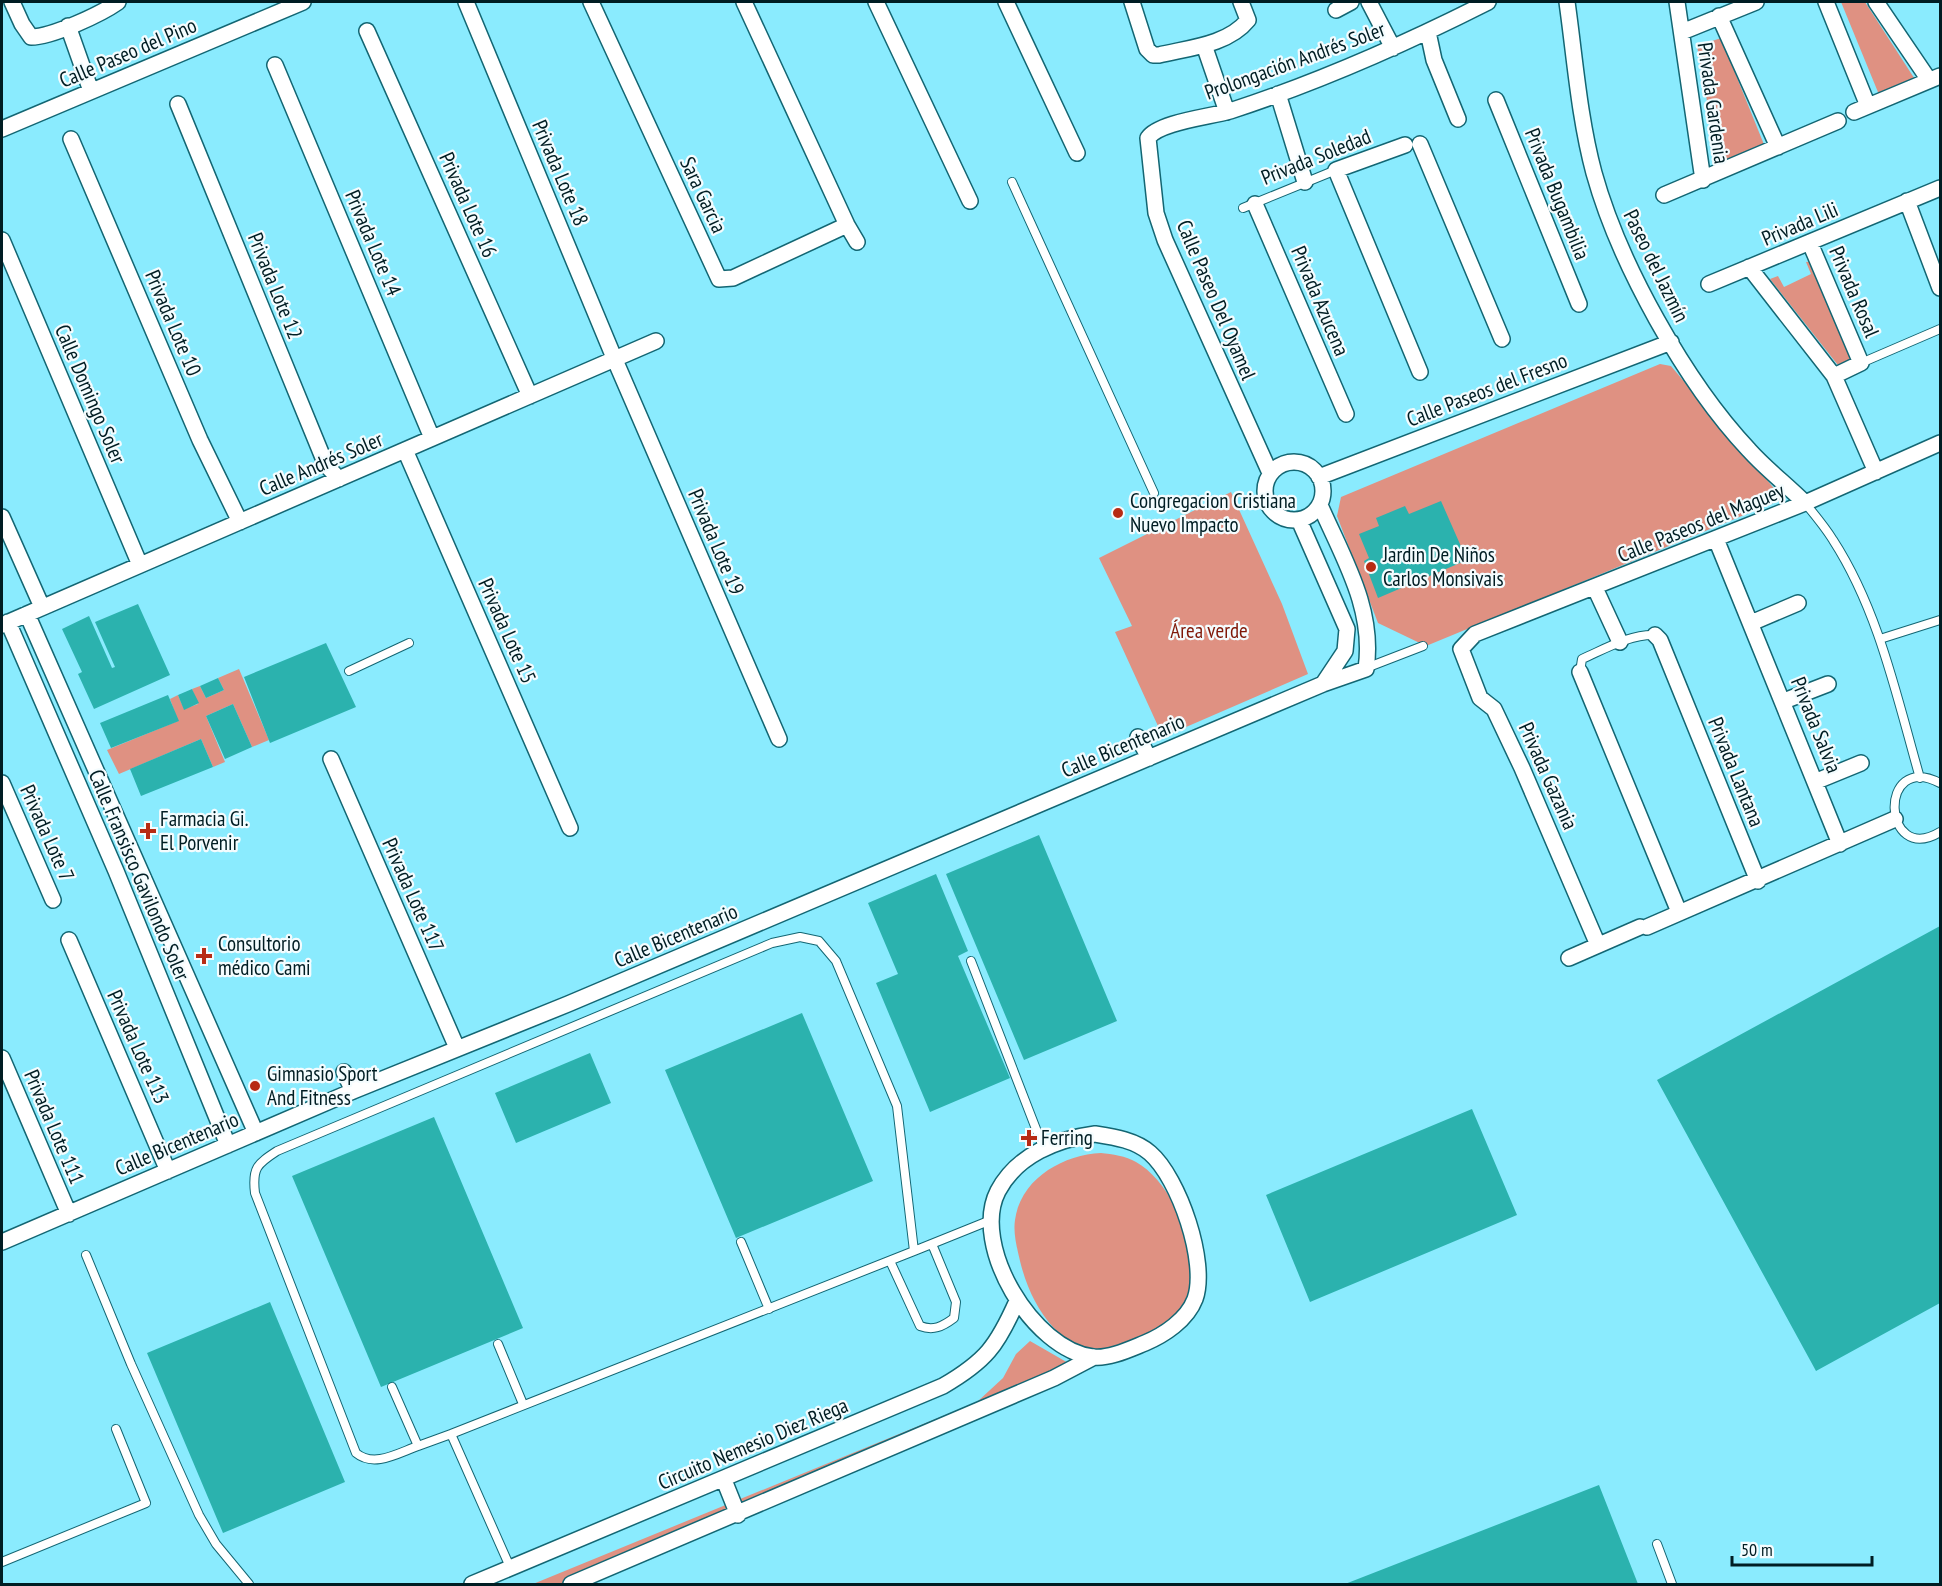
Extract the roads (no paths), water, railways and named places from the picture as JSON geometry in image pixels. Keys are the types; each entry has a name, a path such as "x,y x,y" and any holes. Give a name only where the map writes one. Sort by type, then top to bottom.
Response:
{"street":[{"path":"12,2 31,37 68,26 118,2"},
{"name":"Calle Paseo del Pino","path":"2,129 303,2"},
{"name":"Privada Lote 18","path":"466,2 615,360"},
{"name":"Sara Garcia","path":"591,2 719,279 733,278 847,225"},
{"path":"744,2 847,225 857,242"},
{"path":"876,2 970,201"},
{"path":"1006,2 1077,153"},
{"path":"1132,2 1149,53 1159,55 1204,45 1236,32 1248,21 1241,2"},
{"path":"1334,6 1351,2"},
{"path":"1369,2 1393,48"},
{"name":"Prolongación Andrés Soler","path":"1148,138 1158,129 1227,112 1393,48 1488,2"},
{"name":"Paseo del Jazmín","path":"1567,2 1584,128 1609,220 1632,269 1671,342 1722,418 1749,450 1805,503"},
{"name":"Privada Gardenia","path":"1677,2 1703,180"},
{"path":"1719,16 1755,2"},
{"path":"1826,2 1861,109 1935,78 1876,2"},
{"name":"Privada Gardenia","path":"1664,195 1778,147 1719,16 1682,32"},
{"path":"68,26 92,91"},
{"name":"Privada Lote 16","path":"367,32 530,396"},
{"path":"1428,32 1434,60 1458,119"},
{"path":"1204,45 1227,112"},
{"name":"Privada Lote 14","path":"275,65 432,438"},
{"path":"1278,94 1305,182"},
{"name":"Privada Bugambilia","path":"1496,100 1579,304"},
{"name":"Privada Lote 12","path":"178,104 326,465 339,479"},
{"path":"1778,147 1838,121"},
{"name":"Calle Paseo Del Oyamel","path":"1148,138 1156,213 1165,240 1270,473"},
{"name":"Privada Lote 10","path":"71,139 200,440 240,522"},
{"name":"Privada Soledad","path":"1336,170 1413,145 1502,339"},
{"path":"1336,170 1420,372"},
{"name":"Privada Lili","path":"1709,284 1941,188"},
{"path":"1907,201 1941,288"},
{"name":"Privada Azucena","path":"1249,206 1346,414"},
{"name":"Calle Domingo Soler","path":"2,240 140,565"},
{"name":"Privada Rosal","path":"1810,243 1861,363 1834,376"},
{"path":"1749,267 1834,376 1876,472"},
{"name":"Calle Andrés Soler","path":"5,624 656,341"},
{"name":"Calle Paseos del Fresno","path":"1319,477 1671,342"},
{"name":"Privada Lote 19","path":"615,360 779,740"},
{"name":"Calle Paseos del Maguey","path":"1474,634 1805,503 1941,443"},
{"name":"Privada Lote 15","path":"405,450 570,828"},
{"path":"1320,505 1308,516 1299,520 1284,517 1269,507 1264,490 1270,473 1277,466 1296,461 1313,469 1319,477 1322,486 1320,505 1365,610 1369,634 1366,669"},
{"path":"2,517 42,608"},
{"path":"1299,520 1347,629 1345,651 1323,684"},
{"name":"Privada Salvia","path":"1716,539 1817,781 1840,844"},
{"path":"1595,588 1620,642"},
{"path":"1751,623 1798,603"},
{"name":"Calle Fransisco Gavilondo Soler","path":"27,614 256,1132"},
{"name":"Calle Fransisco Gavilondo Soler","path":"5,624 116,871 228,1144"},
{"name":"Privada Gazania","path":"1474,634 1461,649 1463,658 1480,698 1494,709 1522,768 1598,945"},
{"name":"Privada Lantana","path":"1655,635 1660,640 1758,881"},
{"name":"Calle Bicentenario","path":"2,1242 353,1091 601,991 1323,684 1366,669"},
{"name":"Privada Lantana","path":"1580,672 1679,912"},
{"path":"1784,701 1828,684"},
{"path":"1138,737 1149,758"},
{"name":"Privada Lote 117","path":"331,759 457,1048"},
{"path":"1817,781 1861,763"},
{"name":"Privada Lote 7","path":"2,783 53,900"},
{"path":"1569,958 1758,881 1895,819"},
{"path":"116,871 137,859"},
{"name":"Privada Lote 113","path":"69,940 168,1171"},
{"name":"Privada Lote 111","path":"2,1058 69,1214"},
{"path":"344,1072 353,1091"},
{"path":"571,1584 738,1515 1054,1378 1094,1357 1117,1353 1159,1337 1181,1320 1194,1300 1200,1277 1195,1243 1165,1170 1150,1152 1125,1139 1095,1134 1043,1147 1009,1173 997,1193 991,1220 994,1241 1017,1301 1034,1324 1066,1349 1094,1357"},
{"name":"Circuito Nemesio Diez Riega","path":"472,1584 943,1386 973,1369 991,1351 1017,1301"},
{"path":"724,1480 738,1515"}],"lane":[{"name":"Privada Soledad","path":"1249,206 1336,170"},
{"path":"1012,182 1154,493"},
{"path":"1861,363 1941,329"},
{"path":"1805,503 1833,540 1858,586 1880,639 1920,778"},
{"path":"1880,639 1941,620"},
{"name":"Privada Lantana","path":"1580,672 1582,658 1620,642 1655,635"},
{"path":"349,671 410,643"},
{"path":"1366,669 1424,646"},
{"path":"1941,783 1920,778 1910,780 1896,793 1892,811 1902,829 1919,838 1930,837 1941,832"},
{"path":"914,1251 897,1106 836,961 819,941 800,937 772,943 278,1151 258,1163 253,1178 255,1193 356,1454 364,1460 376,1461 769,1310 991,1220"},
{"path":"971,961 1043,1147"},
{"path":"741,1242 769,1310"},
{"path":"890,1261 920,1326 929,1329 943,1326 954,1318 956,1302 932,1244"},
{"path":"86,1255 131,1364 199,1515 216,1544 249,1584"},
{"path":"498,1344 523,1404"},
{"path":"392,1388 418,1446"},
{"path":"2,1562 146,1503 116,1429"},
{"path":"451,1434 510,1568"},
{"path":"1657,1544 1672,1584"}],"place":[{"name":"Congregacion Cristiana Nuevo Impacto","path":"1118,513"},
{"name":"Jardin De Niños Carlos Monsivais","path":"1371,567"},
{"name":"Farmacia Gi. El Porvenir","path":"148,831"},
{"name":"Consultorio médico Cami","path":"204,956"},
{"name":"Gimnasio Sport And Fitness","path":"255,1086"},
{"name":"Ferring","path":"1029,1138"}],"park label":[{"name":"Área verde","path":"1209,631"}]}
